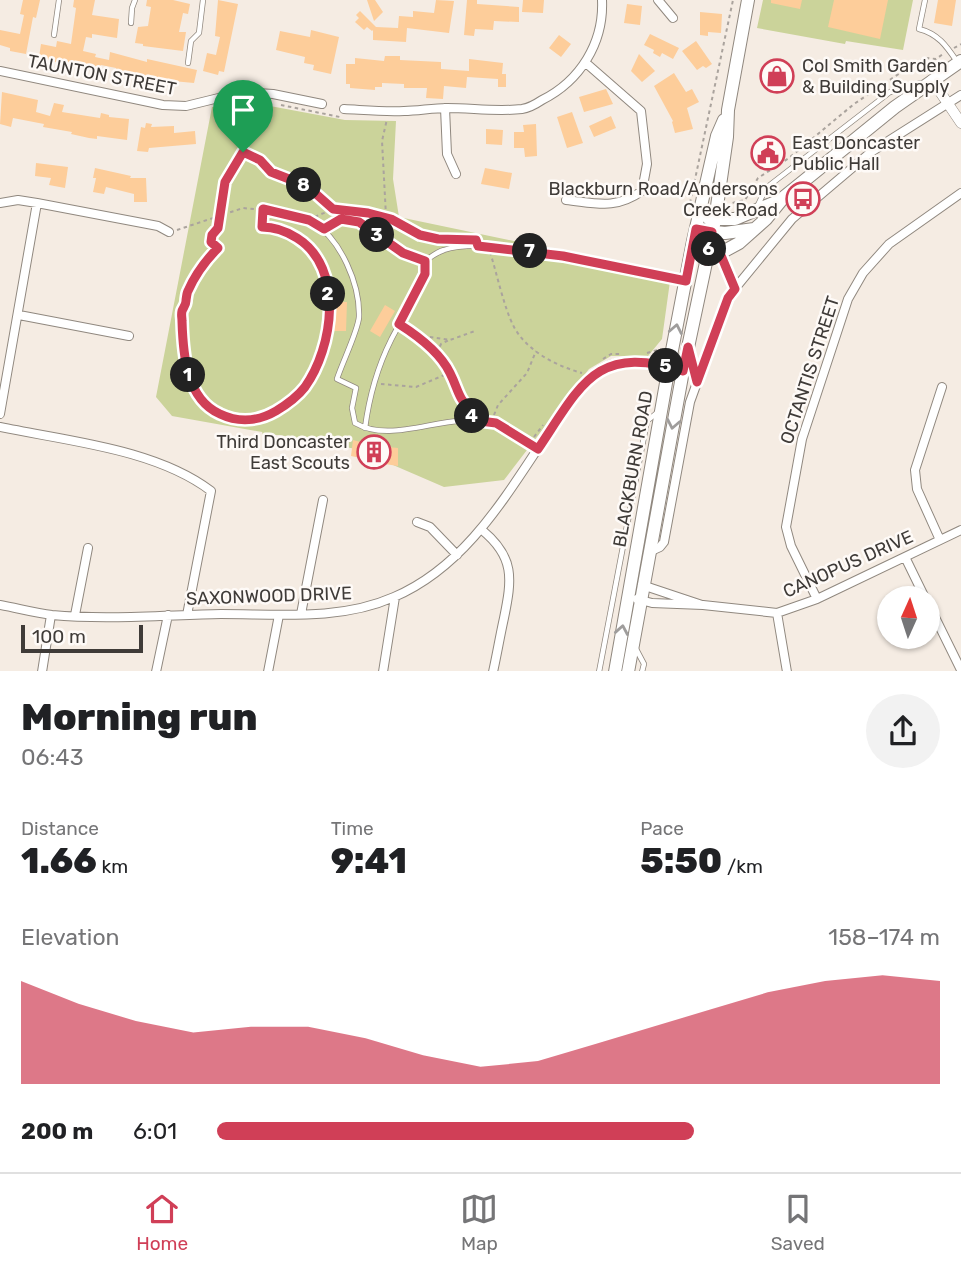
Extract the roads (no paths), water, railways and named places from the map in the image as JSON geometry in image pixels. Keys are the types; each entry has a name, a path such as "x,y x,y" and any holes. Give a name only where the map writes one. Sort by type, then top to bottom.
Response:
{"main road":[{"name":"BLACKBURN ROAD","path":"622,667 633,643 683,371 714,226 727,137 728,110 748,0"},
{"path":"706,261 739,243 784,197 932,80 959,62"},
{"name":"BLACKBURN ROAD","path":"622,667 628,592 686,281 694,224 718,136 728,110"},
{"path":"714,226 754,212 784,197"},
{"path":"694,224 754,229"}],"street":[{"path":"344,108 404,111 445,108 526,109 553,95 575,77 586,63 597,39 602,0"},
{"path":"657,0 673,18"},
{"path":"566,200 620,204 642,191 647,164 641,111 586,63"},
{"name":"TAUNTON STREET","path":"0,71 163,105 186,106 243,92 273,94 322,104"},
{"path":"932,80 961,123"},
{"path":"649,552 664,542 690,402 728,298 792,219 871,152 961,95"},
{"path":"445,108 447,154 456,174"},
{"name":"OCTANTIS STREET","path":"817,599 791,546 786,527 802,439 848,299 863,274 889,244 961,193"},
{"path":"0,203 18,200 37,203 158,226 169,232"},
{"path":"0,414 37,203"},
{"path":"19,315 129,336"},
{"name":"SAXONWOOD DRIVE","path":"0,605 51,615 279,615 342,612 369,607 396,597 425,581 482,530 584,383 604,367 635,361 683,371"},
{"path":"940,540 917,489 915,470 942,387"},
{"path":"0,426 144,457 176,469 211,491 187,615"},
{"path":"301,614 323,500"},
{"path":"417,522 430,527 457,555"},
{"path":"482,530 497,542 506,557 511,574 510,591 493,671"},
{"name":"CANOPUS DRIVE","path":"628,592 641,601 777,613 817,599 961,530"},
{"path":"75,615 88,548"},
{"path":"905,556 919,586"},
{"path":"628,592 643,585"},
{"name":"CANOPUS DRIVE","path":"643,585 703,605"},
{"path":"383,671 396,597"},
{"path":"777,613 787,671"},
{"path":"43,671 51,615"},
{"path":"156,671 167,615"},
{"path":"268,671 279,615"},
{"path":"940,629 961,670"}],"lane":[{"path":"54,35 59,0"},
{"path":"131,23 135,0"},
{"path":"188,63 191,41 199,33 203,0"},
{"path":"925,0 919,29 931,32 942,40 959,62"},
{"path":"754,212 766,188 890,92 932,80"},
{"path":"324,229 341,219 359,222 403,253 425,261"},
{"path":"311,221 324,229 335,244 354,280 359,318 337,379 356,388 352,408 355,423 365,428 390,432 444,421 472,420 492,423 538,449"},
{"path":"425,261 444,250 483,246 563,256 686,281"},
{"path":"365,428 374,384 399,324 425,274 425,261"},
{"path":"688,347 697,382"},
{"path":"599,671 647,421 661,409"},
{"path":"633,643 644,664 642,671"}],"place":[{"name":"Col Smith Garden & Building Supply","path":"777,76"},
{"name":"East Doncaster Public Hall","path":"768,153"},
{"name":"Blackburn Road/Andersons Creek Road","path":"803,199"},
{"name":"Third Doncaster East Scouts","path":"374,452"}]}
